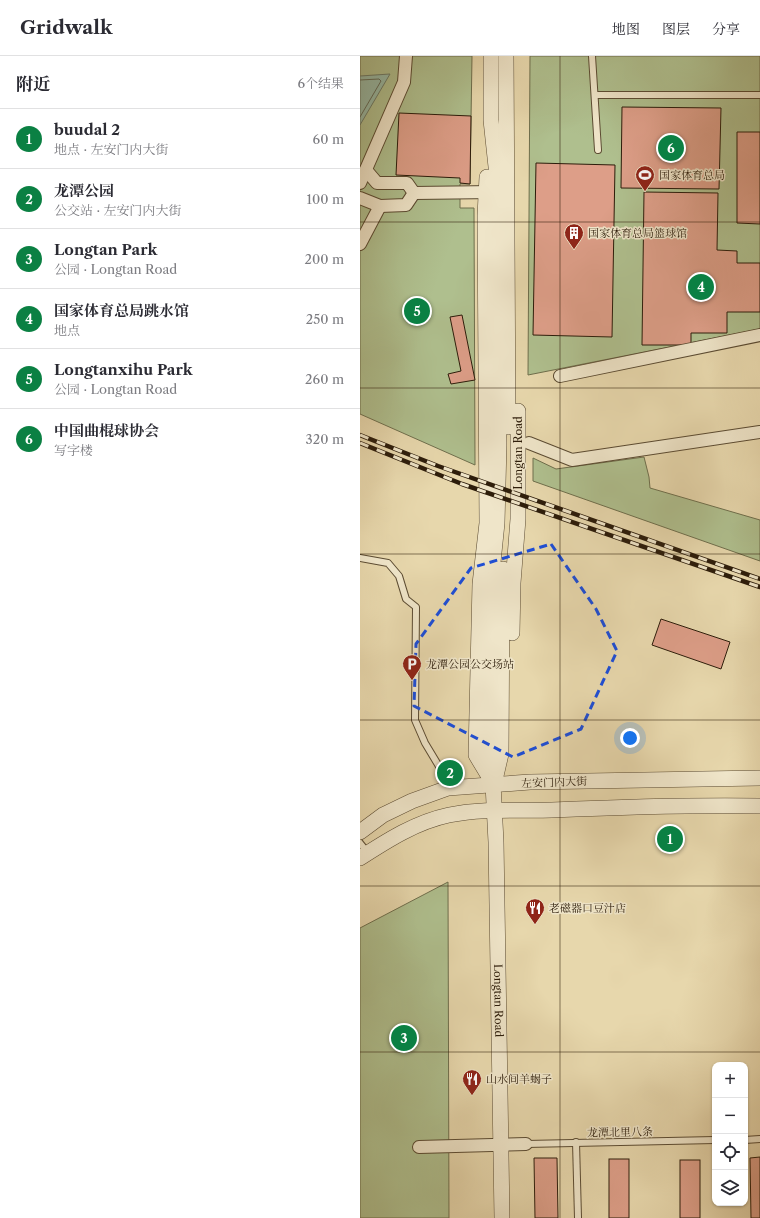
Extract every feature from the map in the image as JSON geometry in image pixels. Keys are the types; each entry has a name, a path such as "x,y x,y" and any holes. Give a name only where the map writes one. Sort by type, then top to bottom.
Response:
{"street":[{"path":"360,183 404,82 406,56"},
{"name":"Longtan Road","path":"491,56 491,120 497,176 492,192 496,291 498,460 497,523 491,582 487,703 487,755 494,784 495,811 502,1146 502,1218"},
{"name":"Longtan Road","path":"494,784 501,754 502,584 507,526 508,300 506,56"},
{"path":"366,170 377,183 407,183 414,193"},
{"path":"414,193 492,192"},
{"path":"360,198 380,206 406,204 414,193"},
{"path":"360,244 380,206"},
{"path":"560,376 760,336"},
{"path":"529,443 572,460 760,432"},
{"name":"左安门内大街","path":"360,832 389,812 412,801 448,788 494,784 760,778"},
{"path":"363,852 417,825 448,815 473,811 690,805 760,806"},
{"path":"419,1147 502,1146 526,1144"}],"lane":[{"path":"592,56 598,150"},
{"path":"595,96 760,95"},
{"path":"360,558 388,563 399,576 406,599 416,607 415,720 425,743 443,773 448,788"},
{"path":"748,1140 760,1139"},
{"name":"龙潭北里八条","path":"526,1144 712,1140"},
{"path":"576,1142 578,1218"}],"highlighted area":[{"path":"551,544 596,609 617,651 581,729 513,757 414,706 416,644 471,568"}],"shaded area":[{"path":"360,56 472,56 470,184 460,184 460,208 474,208 475,465 360,414"},
{"name":"国家体育总局","path":"530,56 760,56 760,329 528,375"},
{"path":"644,457 650,488 760,520 760,561 533,481 533,458 556,469"},
{"path":"448,882 449,1218 360,1218 360,928"}],"water":[{"path":"390,74 360,125 360,76"}],"building":[{"path":"622,107 721,108 719,189 621,188"},
{"path":"399,113 471,116 470,184 460,183 460,178 396,175"},
{"path":"737,132 760,132 760,224 737,223"},
{"name":"国家体育总局篮球馆","path":"536,163 615,165 612,337 533,335"},
{"path":"644,192 718,193 717,250 737,251 737,263 760,263 760,312 727,312 727,333 691,333 691,345 642,345"},
{"path":"462,315 475,380 451,384 448,374 461,371 450,317"},
{"path":"661,619 730,642 721,669 652,645"},
{"path":"760,1157 760,1218 751,1218 750,1158"},
{"path":"534,1158 557,1158 558,1218 535,1218"},
{"path":"609,1159 629,1159 629,1218 609,1218"},
{"path":"680,1160 700,1160 700,1218 680,1218"}],"railway":[{"path":"360,435 438,466 760,579"},
{"path":"360,443 462,484 760,587"}],"place":[{"name":"中国曲棍球协会","path":"671,148"},
{"name":"国家体育总局","path":"645,192"},
{"name":"国家体育总局篮球馆","path":"574,250"},
{"name":"国家体育总局跳水馆","path":"701,287"},
{"name":"Longtanxihu Park","path":"417,311"},
{"name":"龙潭公园公交场站","path":"412,681"},
{"name":"龙潭公园","path":"450,773"},
{"name":"buudal 2","path":"670,839"},
{"name":"老磁器口豆汁店","path":"535,925"},
{"name":"Longtan Park","path":"404,1038"},
{"name":"山水间羊蝎子","path":"472,1096"}]}
